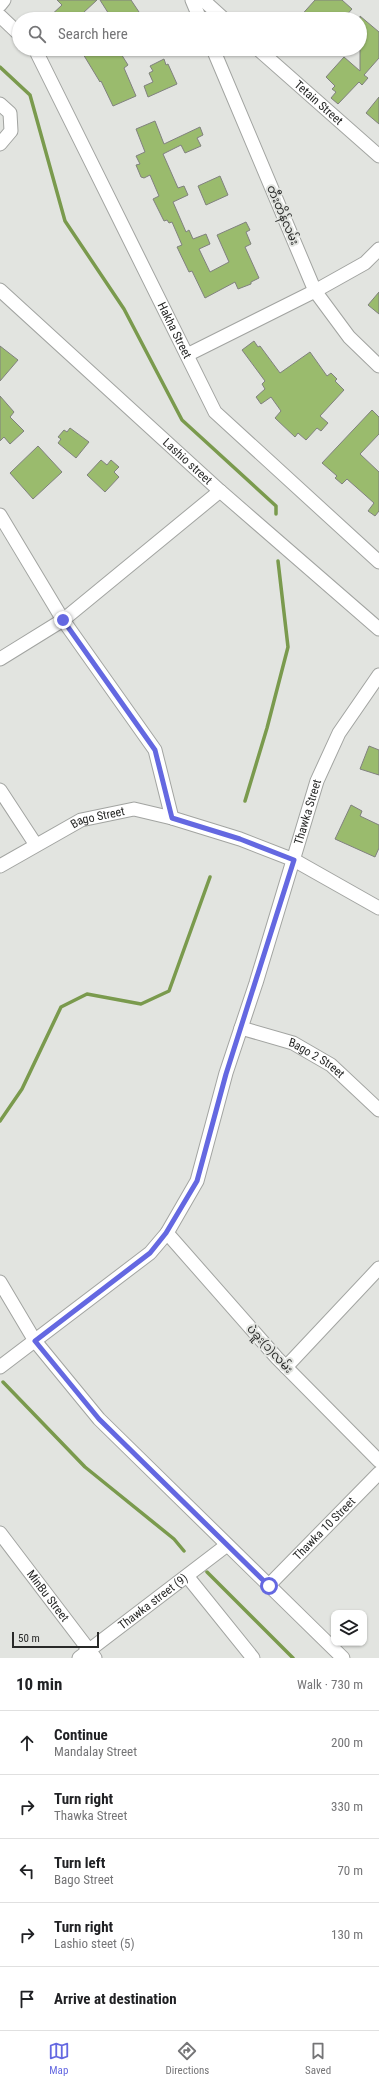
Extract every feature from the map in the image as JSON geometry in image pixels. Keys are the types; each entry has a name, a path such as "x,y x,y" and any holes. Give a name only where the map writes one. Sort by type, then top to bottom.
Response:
{"street":[{"path":"0,5 4,0"},
{"path":"192,0 197,12"},
{"path":"203,0 216,12"},
{"path":"0,16 12,27"},
{"name":"Hakha Street","path":"38,56 215,412 379,562"},
{"name":"တီးတိန်လမ်း","path":"216,56 315,291 349,337 379,366"},
{"name":"Tetain Street","path":"266,56 379,156"},
{"path":"0,104 10,113 11,131 0,144"},
{"path":"187,355 315,291 365,263 379,249"},
{"name":"Lashio street","path":"0,290 220,491 379,629"},
{"path":"0,660 63,620 220,491"},
{"path":"0,515 63,620 155,750 172,818"},
{"name":"Thawka Street","path":"0,1366 150,1253 166,1233 197,1181 226,1074 294,860 317,781 340,733 379,675"},
{"path":"0,790 36,845"},
{"name":"Bago Street","path":"0,866 81,820 134,809 172,818 240,839 294,860 379,908"},
{"name":"Bago 2 Street","path":"241,1028 293,1043 331,1065 379,1110"},
{"name":"ပဲခူး(၁)လမ်း","path":"166,1233 286,1367 379,1461"},
{"path":"286,1367 379,1268"},
{"path":"0,1282 35,1341 99,1419 343,1658"},
{"name":"Thawka 10 Street","path":"269,1586 379,1473"},
{"name":"MinBu Street","path":"0,1533 88,1655"},
{"name":"Thawka street (9)","path":"88,1655 227,1544"},
{"path":"187,1576 253,1658"}],"building":[{"path":"57,0 97,0 84,12 54,12 62,5"},
{"path":"100,0 131,0 139,12 108,12"},
{"path":"315,0 342,0 352,9 349,12 304,12"},
{"path":"367,22 379,32 379,58 364,75 368,78 362,85 359,82 338,104 331,98 336,92 332,89 335,86 326,77 344,57 360,71 360,56 367,56"},
{"path":"84,56 122,56 128,65 124,68 136,96 113,106 101,81 100,82"},
{"path":"164,59 166,65 168,64 177,84 148,97 144,86 153,82 149,73 153,71 150,66"},
{"path":"379,97 379,124 366,113"},
{"path":"155,121 164,144 200,127 203,135 197,138 201,146 185,153 181,145 163,154 178,188 184,186 188,195 173,202 186,232 189,230 193,239 206,234 210,244 199,249 210,272 229,262 217,235 246,222 250,230 246,232 251,244 245,247 259,278 251,282 251,284 238,289 235,282 205,298 192,271 189,272 177,247 182,245 172,222 169,223 167,220 164,221 153,199 159,196 150,175 144,178 141,177 136,165 140,164 136,156 145,152 136,129"},
{"path":"220,176 228,195 206,205 198,186"},
{"path":"379,292 379,314 368,305"},
{"path":"254,341 258,347 260,346 280,373 310,352 327,376 331,373 337,379 335,381 344,390 320,416 328,423 321,431 317,428 306,440 298,433 295,437 275,418 281,411 271,397 261,404 256,397 265,389 262,384 265,381 242,350"},
{"path":"0,346 18,360 0,381"},
{"path":"0,396 14,412 10,417 24,431 10,444 4,437 0,441"},
{"path":"372,410 379,417 379,434 360,454 379,472 379,511 375,516 368,511 374,503 347,479 342,484 335,478 337,476 322,463"},
{"path":"70,428 89,442 76,458 58,443 61,439 58,437 64,430 67,432"},
{"path":"38,446 62,472 33,499 10,473"},
{"path":"101,460 107,465 111,460 119,467 114,472 119,477 105,492 87,475"},
{"path":"369,746 379,750 379,775 360,769"},
{"path":"351,805 362,811 360,816 379,825 379,848 375,857 335,839"}],"waterway":[{"path":"0,67 30,95 65,221 124,309 182,420 276,506 276,514"},
{"path":"245,801 267,728 288,647 278,561"},
{"path":"0,1121 22,1089 61,1007 87,994 141,1004 169,991 210,877"},
{"path":"3,1382 85,1467 174,1539 184,1551"},
{"path":"207,1572 293,1658"}],"route":[{"path":"63,620 155,750 172,818 240,839 294,860 226,1074 197,1181 181,1211 150,1253 35,1341 99,1419 269,1586"}]}
